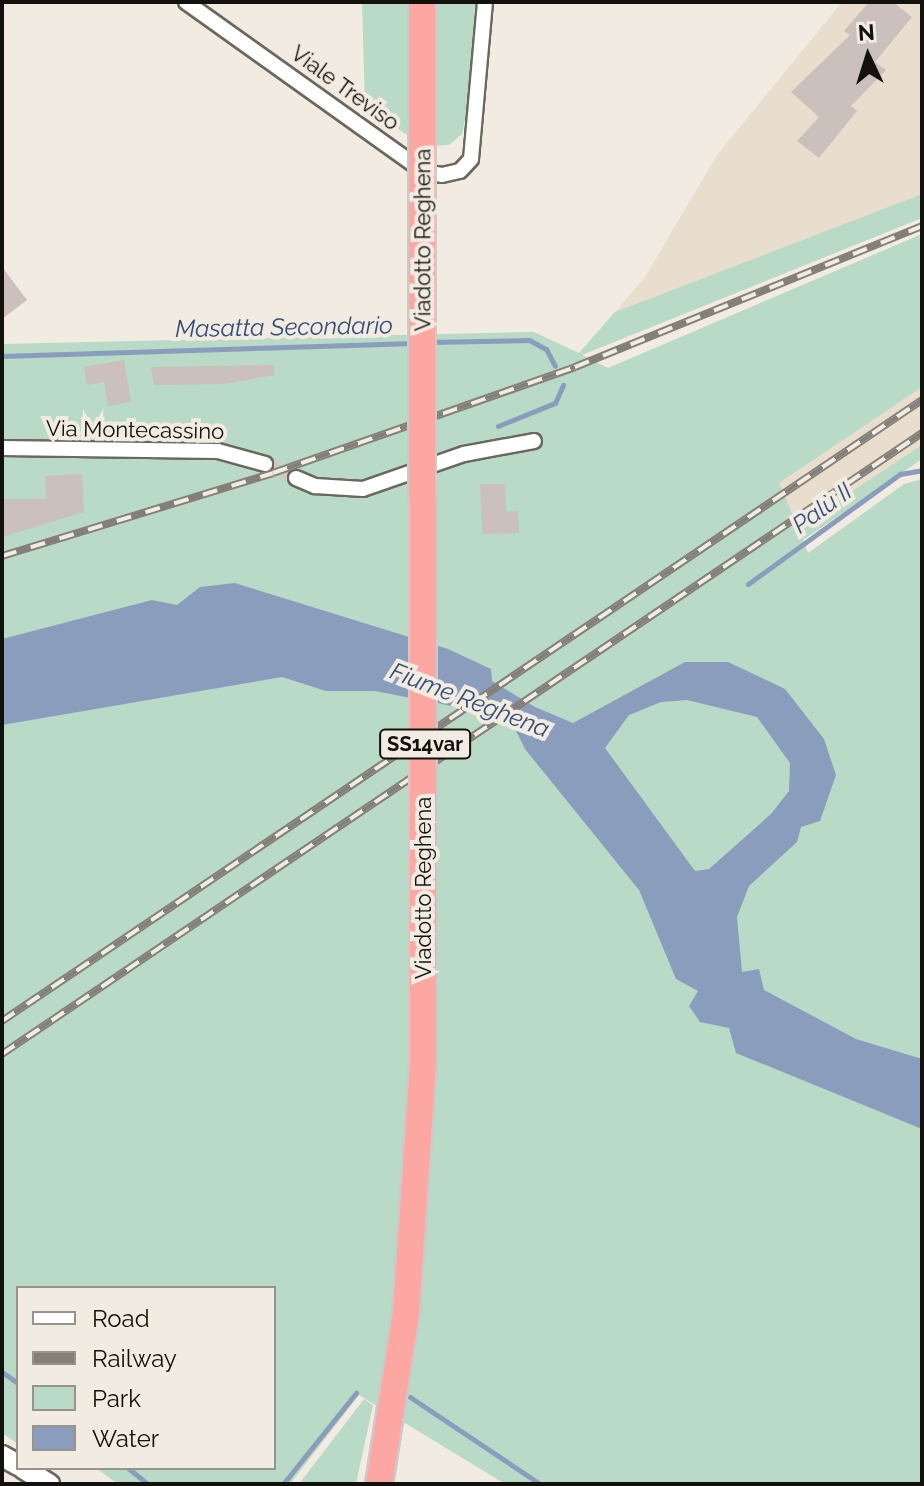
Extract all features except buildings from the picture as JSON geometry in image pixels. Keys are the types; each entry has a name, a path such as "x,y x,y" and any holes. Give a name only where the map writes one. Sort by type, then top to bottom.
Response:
{"highway":[{"name":"Viadotto Reghena","path":"379,1484 406,1313 423,1065 422,2"}],"street":[{"name":"Viale Treviso","path":"186,2 424,172 442,175 460,171 471,159 485,2"},
{"path":"296,478 315,486 363,489 464,454 534,441"},
{"name":"Via Montecassino","path":"2,448 218,451 265,464"},
{"path":"25,1470 49,1484"}],"shaded area":[{"path":"842,2 922,2 922,194 615,312 645,277 717,155"},
{"path":"922,387 922,445 722,578 540,644"}],"green space":[{"path":"362,2 475,2 470,94 462,134 449,145 423,146 365,106"},
{"path":"922,194 922,218 582,355 608,368 922,234 922,387 779,483 798,527 922,445 922,459 803,540 808,553 904,484 922,479 922,1484 505,1484 359,1395 290,1484 118,1484 99,1470 276,1470 276,1286 16,1286 16,1443 2,1433 2,344 534,332 579,353 615,312"},
{"path":"364,1399 373,1405 356,1484 299,1484"}],"water":[{"name":"Fiume Reghena","path":"235,583 448,649 491,669 492,681 535,707 573,723 685,662 728,662 785,689 824,739 836,775 820,821 801,827 797,842 749,886 737,917 742,972 759,969 764,990 856,1039 922,1059 922,1129 736,1053 729,1028 700,1022 689,1006 698,991 676,979 639,890 525,749 513,725 447,705 375,691 326,691 282,677 2,725 2,639 152,600 177,605 200,587","holes":["687,700 757,717 790,763 789,791 771,814 709,869 695,871 605,748 629,715 661,702"]}],"waterway":[{"name":"Masatta Secondario","path":"429,342 529,340 546,349 555,366"},
{"name":"Masatta Secondario","path":"2,356 415,343"},
{"path":"498,426 555,403 563,385"},
{"name":"Palù II","path":"748,584 900,474 922,470"},
{"path":"2,1372 16,1382"},
{"path":"283,1484 356,1393"},
{"path":"410,1397 540,1484"},
{"path":"130,1470 148,1484"}],"tunnel":[{"path":"265,464 296,478"}],"railway":[{"path":"2,556 273,473 575,367 922,226"},
{"path":"2,1021 922,400"},
{"path":"2,1054 922,433"}]}
